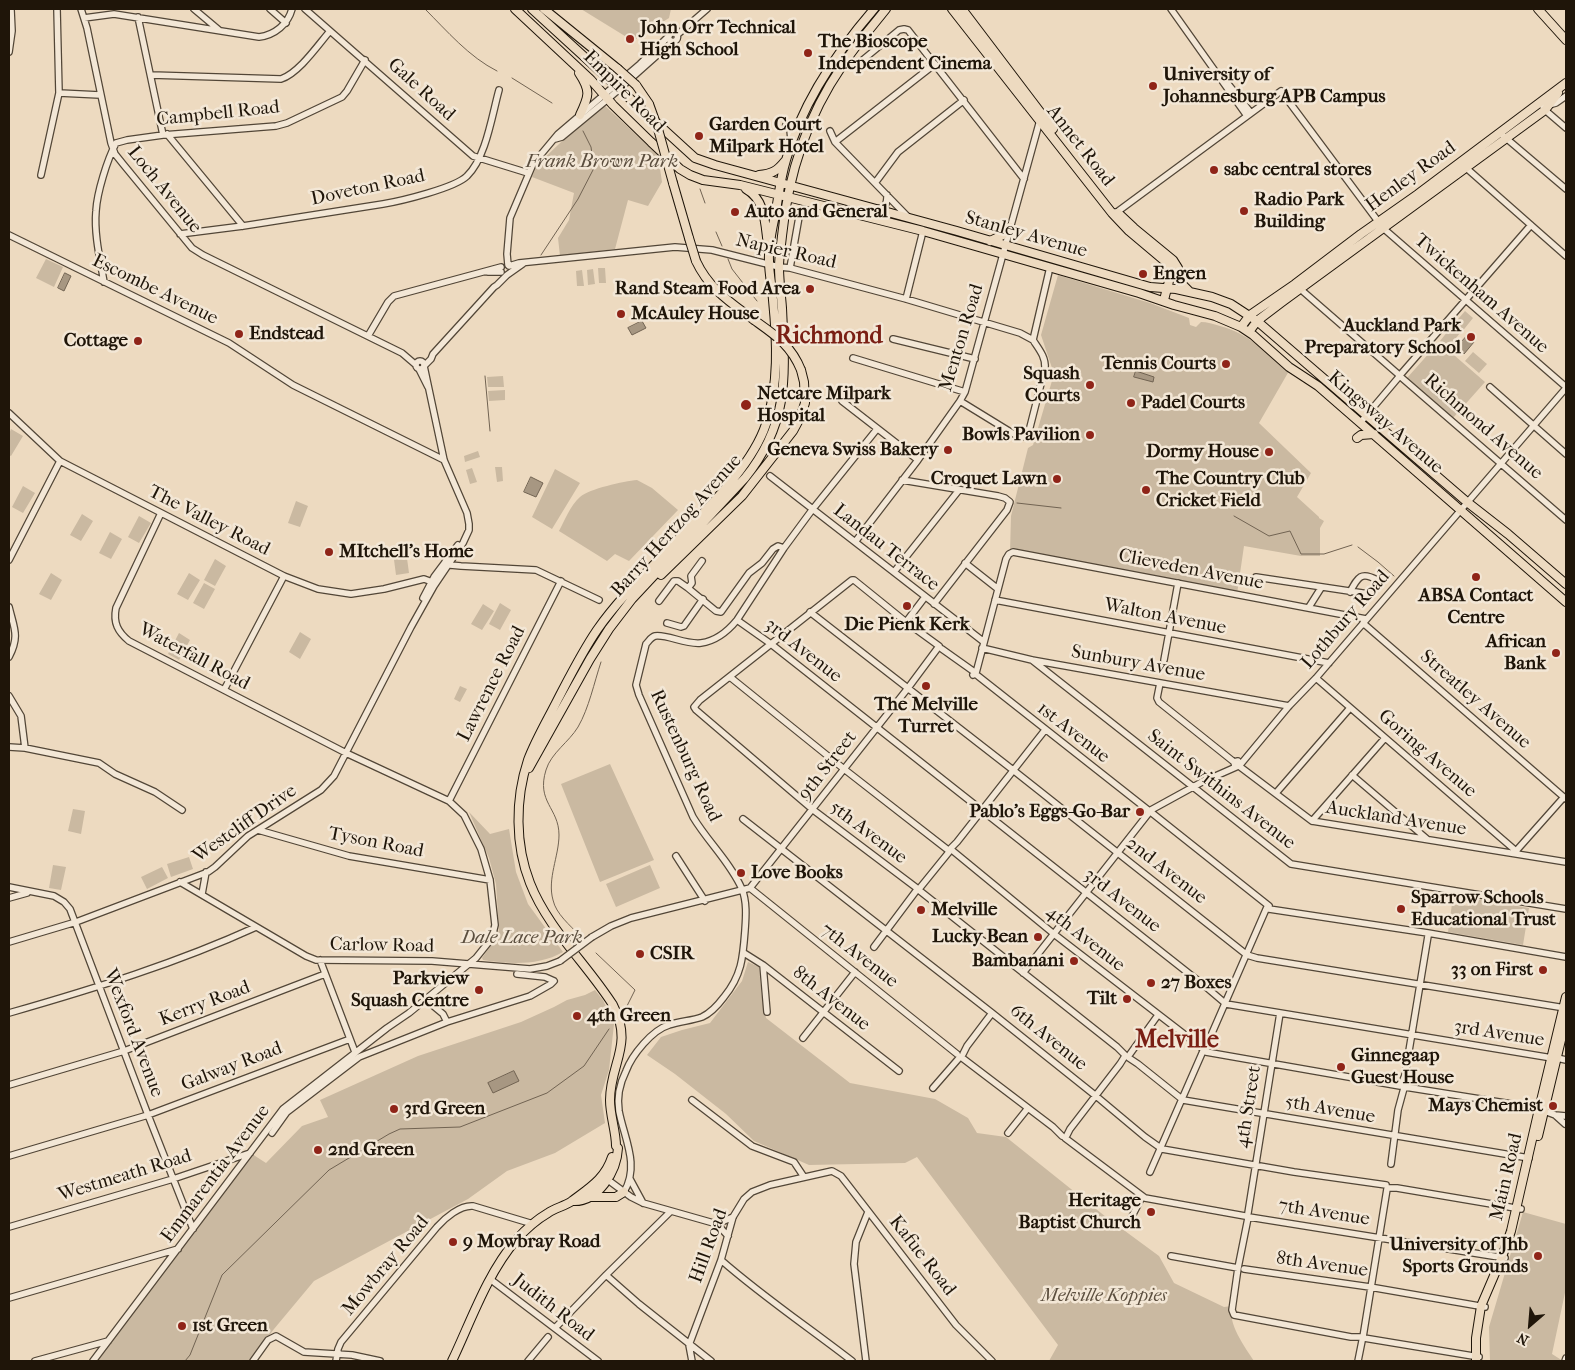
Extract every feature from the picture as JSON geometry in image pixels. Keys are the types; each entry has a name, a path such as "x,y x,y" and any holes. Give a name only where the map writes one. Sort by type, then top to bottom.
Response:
{"main road":[{"name":"Empire Road","path":"516,9 651,142 686,173 704,180 740,185 923,231"},
{"name":"Empire Road","path":"532,9 695,158 909,218"},
{"path":"544,9 636,85 649,104 696,260 704,276 714,289 784,342 794,354 801,370 805,391 803,410 797,425 742,496 624,608"},
{"name":"Barry Hertzog Avenue","path":"572,1201 576,1202 599,1190 616,1161 618,1148 616,1146 610,1100 612,1083 621,1050 622,1033 620,1020 605,992 544,911 530,884 522,856 519,831 520,802 526,771 529,760 553,710 598,630 631,589 741,469 760,438 770,410 776,375 769,255 780,183 786,160 791,142 814,91 837,56 874,9"},
{"name":"Barry Hertzog Avenue","path":"526,771 533,762 600,641 624,608 745,478 772,435 780,407 784,381 779,267 783,227 796,161 820,104 841,67 886,9"},
{"name":"Annet Road","path":"952,9 1042,119 1129,231 1167,262 1171,274 1164,302"},
{"name":"Annet Road","path":"962,9 1042,119"},
{"path":"1538,9 1566,40"},
{"path":"570,61 587,88 586,100 580,115"},
{"name":"Henley Road","path":"1462,165 1507,138 1545,106 1564,85"},
{"name":"Henley Road","path":"1249,332 1258,321 1298,287 1462,165 1500,133 1545,106"},
{"path":"755,176 776,172 786,160"},
{"path":"740,185 753,193 761,205 769,255"},
{"name":"Annet Road","path":"1115,212 1176,262 1182,284 1189,292"},
{"name":"Stanley Avenue","path":"909,218 990,241 1003,250 1050,267 1164,302"},
{"path":"990,241 1002,235 1010,227"},
{"name":"Stanley Avenue","path":"923,231 1150,287 1166,288"},
{"name":"Henley Road","path":"1241,327 1250,315 1298,287"},
{"name":"Kingsway Avenue","path":"1166,288 1225,301 1250,315 1466,502 1508,534 1566,584"},
{"name":"Kingsway Avenue","path":"1164,302 1215,316 1249,332 1289,367 1318,386 1566,602"},
{"path":"1357,438 1361,435 1374,434"},
{"name":"Main Road","path":"1519,1208 1554,1058 1566,997"},
{"name":"Main Road","path":"1554,1058 1566,1019"},
{"name":"Main Road","path":"1478,1359 1483,1306 1513,1239 1529,1158 1542,1110"},
{"name":"Barry Hertzog Avenue","path":"452,1361 490,1279 516,1240 547,1213 572,1201 605,1178"},
{"path":"587,1197 616,1197 624,1192"}],"street":[{"path":"41,175 59,93 57,9"},
{"name":"Loch Avenue","path":"81,9 113,150 119,160 192,248 198,253 411,356 421,364"},
{"path":"194,9 220,32"},
{"path":"270,9 286,23"},
{"path":"84,18 108,14 138,17 259,37 270,34 286,23 292,9"},
{"name":"Gale Road","path":"305,9 464,149 478,159 528,173"},
{"path":"555,139 562,137 670,39 673,33 677,35 707,9"},
{"path":"1115,212 1249,114 1228,83 1216,70 1171,9"},
{"path":"9,50 12,31 11,10"},
{"path":"138,17 165,134 243,226"},
{"path":"859,62 900,30 906,29 964,100 1024,179"},
{"path":"151,75 284,78 298,67 330,30"},
{"name":"Campbell Road","path":"113,150 118,142 165,134 268,127 287,123 347,92 365,60"},
{"path":"835,142 935,64"},
{"name":"Doveton Road","path":"180,234 397,202 461,181 469,174 478,159 499,90"},
{"name":"Twickenham Avenue","path":"1249,114 1281,91 1381,225 1566,388"},
{"path":"59,93 100,95"},
{"name":"Henley Road","path":"1545,106 1556,103 1566,96"},
{"path":"421,364 424,357 433,354 494,287 505,269 510,218 528,173 536,160 558,134 580,115 606,97"},
{"path":"875,183 898,152 964,100"},
{"path":"1545,106 1566,128"},
{"name":"Menton Road","path":"855,542 918,460 965,392 1003,250 1042,119"},
{"path":"786,125 790,130 791,142"},
{"path":"830,131 835,142 909,218"},
{"path":"1500,133 1566,189"},
{"path":"104,282 97,239 96,211 98,195 113,150"},
{"path":"1462,165 1566,256"},
{"path":"876,210 885,206 887,195"},
{"path":"790,268 799,217"},
{"path":"1360,423 1531,225"},
{"path":"906,299 923,231"},
{"name":"Escombe Avenue","path":"9,235 229,343 307,393 444,460"},
{"name":"Napier Road","path":"368,336 388,302 394,296 481,271 505,269 524,263 675,247 712,250 790,268 906,299 1020,333 1033,340"},
{"path":"960,401 1017,436 1025,437 1028,435 1046,363 1033,340 1050,267"},
{"name":"Richmond Avenue","path":"1298,287 1566,520"},
{"path":"893,338 974,359"},
{"path":"853,358 965,392"},
{"name":"Westcliff Drive","path":"9,942 76,922 206,872 215,867 248,836 321,790 334,776 432,584 465,539 469,527 468,518 444,460 427,376 421,364"},
{"path":"1490,387 1566,454"},
{"name":"Lothbury Road","path":"1237,764 1247,756 1289,706 1316,678 1566,388"},
{"path":"842,401 918,460"},
{"name":"The Valley Road","path":"9,413 60,461 284,576 318,589 351,594 384,589 418,580 432,584"},
{"name":"Rustenburg Road","path":"624,1192 630,1179 630,1153 619,1106 619,1092 627,1068 646,1042 659,1030 711,1012 722,1000 736,980 741,966 744,953 746,909 742,891 722,856 693,817 639,695 636,685 646,644 653,637 662,637 687,643 701,643 710,641 722,634 737,620 784,548 877,429"},
{"path":"9,560 60,461"},
{"name":"Landau Terrace","path":"770,476 894,572 983,645"},
{"path":"902,480 998,496 1010,502 1007,510 934,604"},
{"path":"894,572 959,490"},
{"name":"Waterfall Road","path":"161,513 116,608 116,625 122,635 130,641 346,753 449,801"},
{"path":"659,601 675,581 678,581 718,612 722,611 748,574 762,563 773,549 778,546 784,548"},
{"name":"Clieveden Avenue","path":"998,589 1006,559 1010,553 1309,607 1365,621"},
{"path":"688,588 692,583 691,576 702,561"},
{"path":"447,563 536,570 598,600"},
{"path":"966,563 998,589 978,665 974,673"},
{"path":"224,690 284,576"},
{"path":"1350,592 1360,576 1369,576 1377,580"},
{"path":"1256,577 1369,594"},
{"name":"1st Avenue","path":"810,612 851,580 854,580 1269,907 1566,957"},
{"name":"Lawrence Road","path":"449,801 561,582"},
{"path":"1164,660 1178,583"},
{"path":"1309,607 1321,588"},
{"path":"906,622 925,597"},
{"path":"667,623 684,626 703,600"},
{"name":"Walton Avenue","path":"995,600 1329,663"},
{"path":"9,606 16,637 9,658"},
{"path":"730,677 810,612"},
{"name":"2nd Avenue","path":"810,612 1247,954 1257,958 1565,1008"},
{"name":"3rd Avenue","path":"737,620 771,644 1226,1004 1566,1060"},
{"name":"Streatley Avenue","path":"1365,621 1565,798"},
{"name":"Sunbury Avenue","path":"983,645 1032,660 1289,706"},
{"name":"9th Street","path":"750,888 939,648"},
{"name":"Saint Swithins Avenue","path":"1032,660 1291,864 1566,909"},
{"name":"5th Avenue","path":"730,677 700,700 694,707 696,710 812,809 1128,1055 1182,1100 1529,1158"},
{"name":"4th Avenue","path":"730,677 1054,934 1205,1049 1214,1053 1272,1064 1542,1110 1555,1115 1566,1116"},
{"name":"Goring Avenue","path":"1316,678 1517,852"},
{"name":"Auckland Avenue","path":"1160,683 1157,696 1159,702 1312,821 1517,852 1566,862"},
{"path":"9,696 21,716 25,748"},
{"path":"1276,793 1350,708"},
{"path":"874,947 1045,730"},
{"path":"1312,821 1385,738"},
{"path":"9,747 25,748 104,766 115,774 155,792 182,810"},
{"path":"1022,973 1150,812 1237,764"},
{"path":"1352,775 1427,839"},
{"path":"1517,852 1565,798"},
{"name":"Emmarentia Avenue","path":"93,1361 285,1107 434,992 470,963 488,944 494,930 495,921 490,880 481,850 468,821 449,801"},
{"name":"6th Avenue","path":"743,819 992,1013 1144,1137 1162,1149 1519,1208"},
{"name":"Tyson Road","path":"258,830 349,856 490,880"},
{"path":"676,856 705,901"},
{"path":"202,894 206,872"},
{"name":"Carlow Road","path":"180,882 306,956 320,960 470,963 530,969 560,961 592,937 626,920 742,891"},
{"name":"Wexford Avenue","path":"9,887 48,895 62,900 70,909 193,1230"},
{"path":"742,891 750,888"},
{"name":"7th Avenue","path":"750,888 1053,1128 1066,1135 1074,1144 1142,1197 1504,1258"},
{"path":"9,898 28,892"},
{"path":"1150,1172 1162,1149 1264,914 1269,907"},
{"path":"9,1013 100,987 169,962 256,926"},
{"path":"1391,1164 1428,934"},
{"name":"8th Avenue","path":"744,953 763,965 899,1071"},
{"path":"320,960 355,1052"},
{"path":"763,965 767,1012"},
{"path":"803,1038 855,972"},
{"name":"Kerry Road","path":"9,1085 124,1051 325,974"},
{"path":"272,1133 287,1112 359,1057 447,1022 530,996 554,981 545,976 517,974"},
{"path":"424,999 443,1014 447,1022"},
{"path":"933,1088 992,1013"},
{"name":"4th Street","path":"1280,1013 1248,1206 1241,1269 1232,1310 1233,1314 1238,1317 1361,1339"},
{"path":"1066,1135 1158,1015"},
{"name":"Galway Road","path":"9,1156 148,1115 350,1039"},
{"path":"692,1100 752,1146 794,1162 804,1176"},
{"path":"1008,1134 1028,1108"},
{"path":"1555,1115 1566,1123"},
{"name":"Westmeath Road","path":"9,1226 173,1179 250,1153"},
{"name":"Hill Road","path":"689,1345 721,1260 733,1217 744,1198 752,1192 770,1185 829,1171"},
{"name":"Kafue Road","path":"829,1171 834,1171 841,1176 956,1325 992,1361"},
{"path":"605,1178 643,1203 718,1224 728,1236"},
{"path":"630,1179 643,1203"},
{"path":"1358,1361 1386,1187"},
{"path":"1130,1220 1142,1197"},
{"name":"Mowbray Road","path":"336,1361 341,1342 437,1227 448,1217 466,1206 473,1206 533,1224"},
{"path":"555,1328 670,1212"},
{"path":"866,1361 854,1264 856,1242 868,1212"},
{"path":"718,1224 733,1217"},
{"path":"9,1298 178,1249"},
{"name":"8th Avenue","path":"1170,1256 1241,1269 1370,1287 1483,1306"},
{"path":"721,1260 746,1282 852,1361"},
{"path":"606,1275 689,1345 711,1361"},
{"name":"Judith Road","path":"490,1279 598,1361"},
{"path":"253,1361 268,1340 276,1336 304,1352 337,1354 380,1361"},
{"path":"528,1361 548,1337"},
{"path":"1361,1339 1376,1340 1478,1359"},
{"path":"35,1361 108,1341"},
{"path":"689,1345 692,1361"}],"green space":[{"path":"581,9 671,9 669,18 633,41"},
{"name":"Frank Brown Park","path":"602,103 658,155 662,182 648,206 628,200 615,249 560,256 558,238 569,220 574,193 532,177 537,165"},
{"path":"46,259 63,267 54,287 36,278"},
{"path":"598,268 605,268 606,283 599,283"},
{"path":"593,269 595,284 588,285 587,270"},
{"path":"582,270 584,286 577,286 576,271"},
{"path":"1058,275 1150,303 1189,318 1190,325 1196,327 1203,322 1240,333 1257,344 1289,371 1259,423 1311,473 1297,497 1324,521 1320,528 1320,556 1301,556 1244,546 1237,594 1010,553 1011,516 1028,448 1033,445 1054,374 1041,335"},
{"path":"1465,311 1473,318 1461,333 1453,325"},
{"path":"1452,326 1460,333 1448,348 1440,341"},
{"path":"1439,342 1485,382 1453,418 1407,378"},
{"path":"1473,352 1487,364 1479,373 1465,361"},
{"path":"503,376 504,387 488,387 487,377"},
{"path":"505,390 505,400 489,401 488,391"},
{"path":"11,429 23,436 11,456 9,455 9,434"},
{"path":"478,451 480,457 465,462 464,456"},
{"path":"495,467 502,467 503,481 497,482"},
{"path":"472,468 477,482 470,484 466,470"},
{"path":"555,469 580,483 552,529 532,517"},
{"path":"637,480 652,488 678,510 629,561 615,554 607,561 559,531 573,505 584,494 607,486"},
{"path":"23,486 35,493 23,513 12,507"},
{"path":"296,501 308,506 300,527 288,523"},
{"path":"82,514 93,521 81,541 70,535"},
{"path":"139,516 151,523 139,543 128,537"},
{"path":"110,532 122,539 111,559 99,553"},
{"path":"406,551 409,573 396,575 393,552"},
{"path":"215,559 226,566 215,586 204,580"},
{"path":"51,573 62,580 51,600 39,594"},
{"path":"189,573 200,580 188,600 177,594"},
{"path":"204,583 215,589 204,609 193,603"},
{"path":"500,603 511,610 500,630 489,624"},
{"path":"483,604 494,611 482,630 471,624"},
{"path":"300,632 311,639 300,659 289,652"},
{"path":"179,633 190,640 179,660 168,654"},
{"path":"460,686 467,689 460,702 454,699"},
{"path":"610,764 654,860 600,882 561,784"},
{"path":"73,809 85,811 81,834 68,831"},
{"name":"Dale Lace Park","path":"469,812 490,834 509,829 516,872 528,904 563,952 544,960 524,963 483,960 482,958 499,930 496,884 489,858"},
{"path":"189,857 193,869 171,877 167,864"},
{"path":"53,865 66,867 61,890 49,888"},
{"path":"650,865 660,888 616,907 606,884"},
{"path":"162,867 168,878 147,889 141,877"},
{"path":"1470,898 1529,908 1523,945 1448,932 1452,904 1469,906"},
{"name":"Melville Koppies","path":"748,962 759,967 766,1018 850,1083 935,1099 968,1118 977,1133 1006,1137 1106,1217 1159,1256 1174,1283 1224,1307 1232,1306 1231,1313 1234,1327 1254,1361 1049,1361 1058,1345 917,1157 905,1163 809,1165 754,1141 726,1114 675,1074 647,1055 661,1037 710,1023 742,981"},
{"path":"595,990 603,1000 614,1024 609,1070 601,1095 605,1123 555,1153 507,1171 468,1199 314,1281 250,1361 92,1361 252,1154 266,1163 302,1126 328,1117 320,1100 418,1056 521,1022 567,1000"},
{"name":"University of Jhb Sports Grounds","path":"1523,1212 1566,1224 1566,1288 1552,1354 1563,1361 1490,1361 1489,1327"}],"shaded area":[{"path":"65,273 71,276 64,291 58,288"},
{"path":"642,321 646,328 632,335 628,328"},
{"path":"1467,336 1474,342 1464,354 1457,347"},
{"path":"1136,371 1154,377 1153,382 1134,377"},
{"path":"531,477 543,483 536,497 524,492"},
{"path":"514,1071 519,1081 493,1093 488,1083"}],"waterway":[{"path":"425,9 468,51 497,71"},
{"path":"512,78 552,103"},
{"path":"541,255 578,199 594,168 591,147 583,131"},
{"path":"700,189 705,203"},
{"path":"716,232 722,246"},
{"path":"728,259 732,269 757,301"},
{"path":"485,376 490,431"},
{"path":"1017,503 1061,508"},
{"path":"1234,516 1269,536 1290,531 1301,554 1324,554 1352,545"},
{"path":"1358,547 1394,576"},
{"path":"580,936 560,915 553,900 551,884 559,835 556,818 546,798 544,781 548,764 582,720 601,662"},
{"path":"596,953 635,990 627,1006"},
{"path":"185,1361 190,1355 222,1275 329,1170 400,1129 460,1127 547,1093 584,1066 609,1029"}],"place":[{"name":"John Orr Technical High School","path":"630,39"},
{"name":"The Bioscope Independent Cinema","path":"808,53"},
{"name":"University of Johannesburg APB Campus","path":"1153,86"},
{"name":"Garden Court Milpark Hotel","path":"699,136"},
{"name":"sabc central stores","path":"1214,170"},
{"name":"Radio Park Building","path":"1244,211"},
{"name":"Auto and General","path":"735,212"},
{"name":"Engen","path":"1143,274"},
{"name":"Rand Steam Food Area","path":"810,289"},
{"name":"McAuley House","path":"621,314"},
{"name":"Endstead","path":"239,334"},
{"name":"Auckland Park Preparatory School","path":"1471,337"},
{"name":"Cottage","path":"138,341"},
{"name":"Tennis Courts","path":"1226,364"},
{"name":"Squash Courts","path":"1090,385"},
{"name":"Padel Courts","path":"1131,403"},
{"name":"Netcare Milpark Hospital","path":"746,405"},
{"name":"Bowls Pavilion","path":"1090,435"},
{"name":"Geneva Swiss Bakery","path":"948,450"},
{"name":"Dormy House","path":"1269,452"},
{"name":"Croquet Lawn","path":"1057,479"},
{"name":"The Country Club Cricket Field","path":"1146,490"},
{"name":"MItchell's Home","path":"329,552"},
{"name":"ABSA Contact Centre","path":"1476,577"},
{"name":"Die Pienk Kerk","path":"907,606"},
{"name":"African Bank","path":"1556,653"},
{"name":"The Melville Turret","path":"926,686"},
{"name":"Pablo’s Eggs-Go-Bar","path":"1140,812"},
{"name":"Love Books","path":"741,873"},
{"name":"Sparrow Schools Educational Trust","path":"1401,909"},
{"name":"Melville","path":"921,910"},
{"name":"Lucky Bean","path":"1038,937"},
{"name":"CSIR","path":"640,954"},
{"name":"Bambanani","path":"1074,961"},
{"name":"33 on First","path":"1543,970"},
{"name":"27 Boxes","path":"1151,983"},
{"name":"Parkview Squash Centre","path":"479,990"},
{"name":"Tilt","path":"1127,999"},
{"name":"4th Green","path":"577,1016"},
{"name":"Ginnegaap Guest House","path":"1341,1067"},
{"name":"Mays Chemist","path":"1553,1106"},
{"name":"3rd Green","path":"394,1109"},
{"name":"2nd Green","path":"318,1150"},
{"name":"Heritage Baptist Church","path":"1151,1212"},
{"name":"9 Mowbray Road","path":"453,1242"},
{"name":"University of Jhb Sports Grounds","path":"1538,1256"},
{"name":"1st Green","path":"182,1326"}],"district":[{"name":"Richmond","path":"829,337"},
{"name":"Melville","path":"1177,1041"}]}
